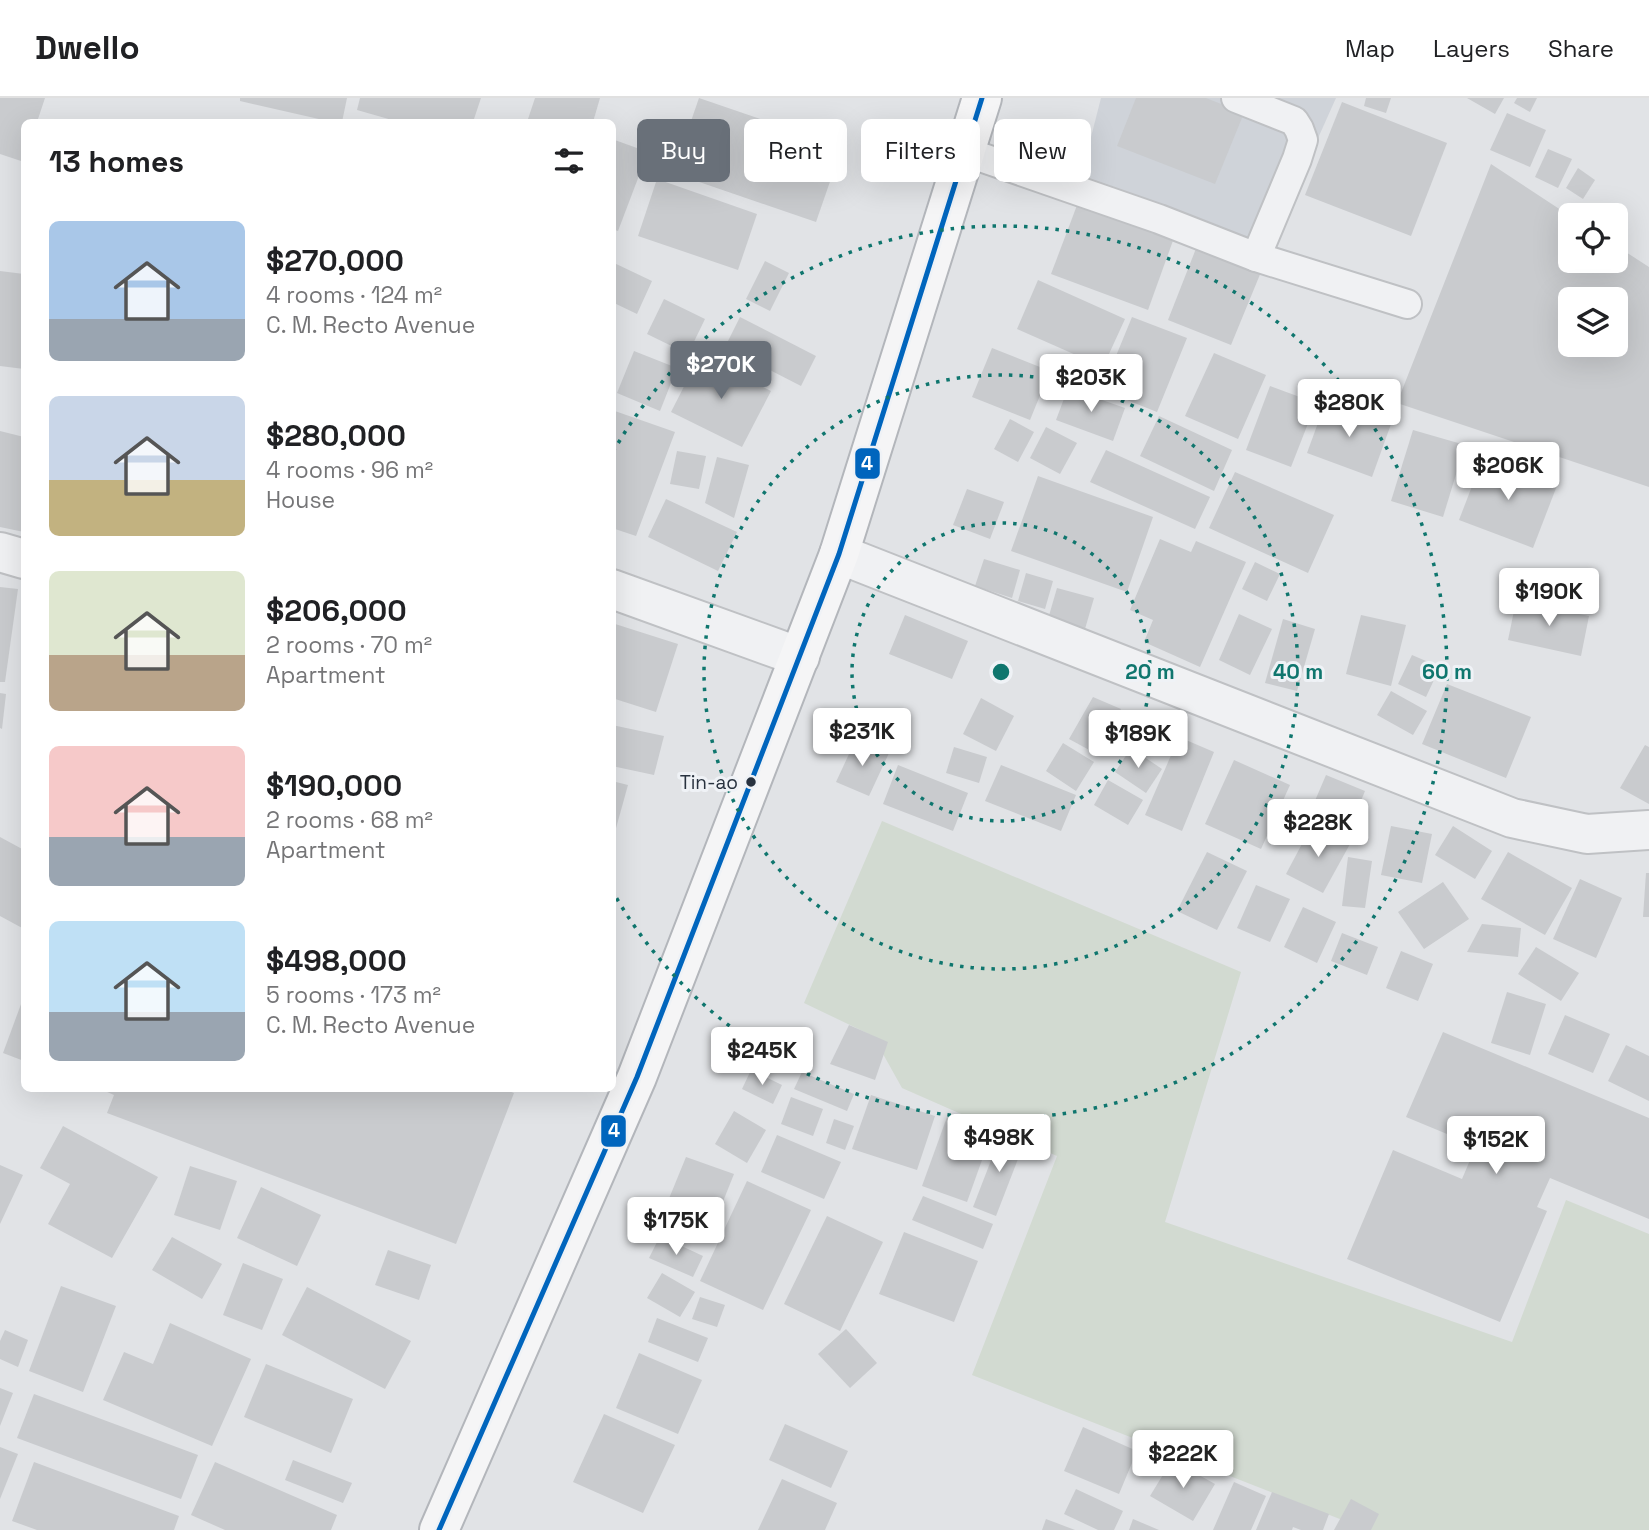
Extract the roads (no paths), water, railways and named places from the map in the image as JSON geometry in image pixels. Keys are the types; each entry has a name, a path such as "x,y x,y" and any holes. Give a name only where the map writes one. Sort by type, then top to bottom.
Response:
{"highway":[{"path":"976,119 982,98"},
{"path":"445,1528 637,1077 800,657 839,554 957,182"}],"street":[{"path":"0,552 21,558"},
{"path":"839,554 1512,818 1587,834 1649,830"},
{"path":"616,590 800,657"}],"lane":[{"path":"1236,98 1294,121 1303,140 1256,257"},
{"path":"980,157 1159,219 1256,257 1407,304"}],"place":[{"name":"Tin-ao","path":"751,782"}]}
